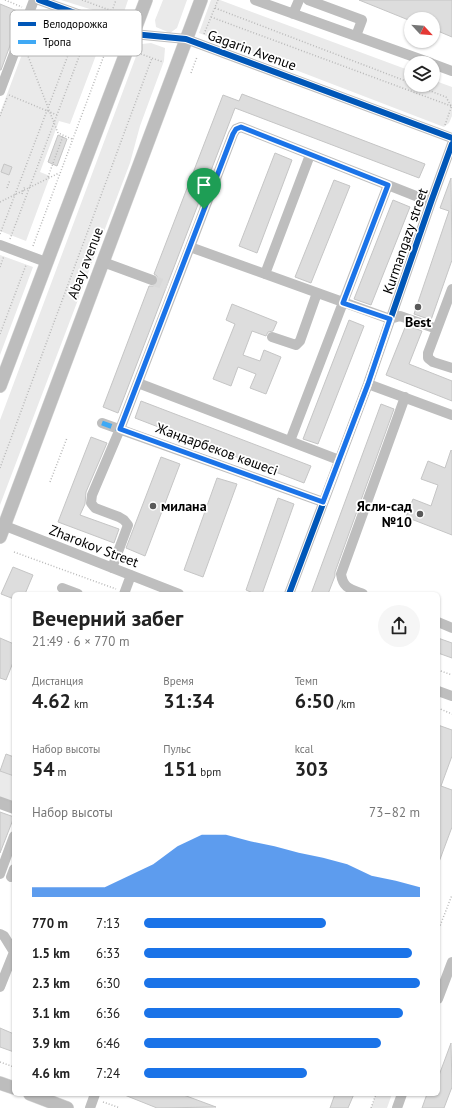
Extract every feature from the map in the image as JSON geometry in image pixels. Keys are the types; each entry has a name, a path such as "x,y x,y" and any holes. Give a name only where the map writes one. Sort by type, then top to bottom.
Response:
{"main road":[{"path":"142,11 146,0"},
{"name":"Abay avenue","path":"1,529 201,0"},
{"path":"1,380 126,56"},
{"path":"0,1083 12,1087"},
{"path":"35,1096 68,1108"}],"street":[{"path":"30,10 34,0"},
{"name":"Gagarin Avenue","path":"39,0 67,10"},
{"path":"255,0 412,56"},
{"path":"293,14 300,0"},
{"path":"308,0 362,20 356,36"},
{"name":"Gagarin Avenue","path":"142,35 186,39 452,138"},
{"path":"4,93 16,56"},
{"path":"440,66 452,71"},
{"path":"112,568 128,525 119,517 95,508 91,502 92,495 120,429 170,299 171,287 190,247 236,129 241,127 431,202"},
{"name":"Kurmangazy street","path":"290,592 368,384 452,144"},
{"path":"265,274 310,155"},
{"path":"290,442 388,185"},
{"path":"190,247 390,319 400,316 437,329"},
{"path":"2,250 29,256 46,262"},
{"path":"102,262 152,280"},
{"path":"452,289 428,353 428,358 433,362 452,368"},
{"path":"272,337 296,345 300,341 317,293"},
{"path":"138,383 339,460"},
{"path":"368,384 452,415"},
{"path":"357,592 349,589 342,582 341,574 405,398"},
{"name":"Жандарбеков көшесі","path":"102,422 323,502"},
{"name":"Zharokov Street","path":"1,529 112,568 174,592"},
{"path":"124,592 131,575"},
{"path":"62,588 73,592"},
{"path":"440,623 452,628"},
{"path":"440,692 452,696"},
{"path":"0,804 12,808"},
{"path":"0,874 12,841"},
{"path":"0,934 4,936 12,949"},
{"path":"0,987 12,957"},
{"path":"440,993 452,962"},
{"path":"90,1108 94,1096"},
{"path":"397,1108 401,1096"}],"path":[{"path":"5,0 30,10"},
{"path":"82,0 109,10"},
{"path":"112,10 116,0"},
{"path":"204,34 218,0"},
{"path":"215,8 404,80"},
{"path":"211,17 452,105"},
{"path":"142,54 163,62"},
{"path":"0,234 48,112 48,108 29,56"},
{"path":"48,108 68,56"},
{"path":"10,241 79,56"},
{"path":"0,334 104,56"},
{"path":"191,72 197,57"},
{"path":"0,468 152,58"},
{"path":"434,92 446,97 452,105"},
{"path":"4,93 57,115"},
{"path":"444,127 452,105"},
{"path":"48,112 58,133 72,139"},
{"path":"48,177 63,135"},
{"path":"0,202 59,173"},
{"path":"7,188 10,180"},
{"path":"22,194 25,186"},
{"path":"0,267 2,250"},
{"path":"50,482 67,438"},
{"path":"14,552 121,592"},
{"path":"440,671 452,675"},
{"path":"440,709 452,714"},
{"path":"440,926 452,895"},
{"path":"0,1062 12,1066"},
{"path":"371,1108 375,1096"}],"shaded area":[{"path":"61,0 128,0 125,10 93,10"},
{"path":"163,0 187,0 177,28 170,33 156,27 155,20"},
{"path":"211,0 220,0 404,68 404,92 440,92 440,83 452,87 452,116 449,123 444,127 199,33"},
{"path":"151,43 165,48 164,61 140,126 130,163 0,505 0,420 136,56 142,56 142,44"},
{"path":"21,56 96,56 70,124 59,121 40,172 50,176 26,241 0,231 0,113"},
{"path":"0,255 33,267 0,355"},
{"path":"0,771 12,775 12,804 0,800"},
{"path":"375,1096 391,1096 387,1108 371,1108"}],"building":[{"path":"359,0 452,0 452,37 440,32 440,12 404,12 404,18"},
{"path":"0,4 15,10 10,10 10,46 0,70"},
{"path":"242,94 425,164 419,178 235,108 118,413 103,407 149,286 153,286 158,283 157,276 154,274 223,95 239,101"},
{"path":"58,135 67,139 57,166 48,162"},
{"path":"275,153 292,160 257,253 239,246"},
{"path":"4,164 12,167 9,175 1,172"},
{"path":"451,178 452,260 431,320 414,314 449,211 440,208"},
{"path":"334,180 350,186 311,283 295,277"},
{"path":"393,200 410,207 371,305 354,299"},
{"path":"232,304 277,322 273,331 268,332 266,336 252,331 243,355 260,361 264,350 281,357 266,394 250,388 256,374 238,367 231,386 213,379 235,324 226,320"},
{"path":"349,320 364,326 318,444 303,439"},
{"path":"406,325 422,331 409,364 452,381 452,401 386,375"},
{"path":"141,401 311,466 304,483 135,418"},
{"path":"381,404 394,409 329,592 312,592"},
{"path":"91,437 107,443 86,492 85,504 80,515 119,529 114,543 58,522"},
{"path":"451,450 452,535 406,517 413,499 431,506 438,485 421,479 428,461 445,468"},
{"name":"милана","path":"161,457 180,464 145,556 126,548"},
{"path":"217,478 237,484 203,577 184,570"},
{"path":"278,498 294,504 263,592 250,592 246,590"},
{"path":"13,567 33,575 26,592 12,592 12,598 1,594"},
{"path":"0,638 12,643 12,665 6,680 0,678"},
{"path":"440,639 452,643 452,658 440,654"},
{"path":"440,726 452,730 452,756 441,786 452,790 452,827 440,859"},
{"path":"6,754 12,756 12,775 0,771"},
{"path":"0,812 12,816 12,822 0,853"},
{"path":"0,1028 12,1033 12,1051 0,1047"},
{"path":"451,1043 452,1087 444,1108 422,1108 426,1096 440,1096 440,1073"},
{"path":"127,1096 186,1096 216,1107 157,1108"},
{"path":"334,1096 353,1096 348,1108 330,1108"}],"waterway":[{"path":"0,798 12,802"}],"tunnel":[{"path":"152,280 167,286"}],"marked path":[{"path":"120,429 170,299"},
{"path":"102,423 323,502"}],"cycle path":[{"path":"39,0 67,10"},
{"path":"142,35 186,39 452,138"},
{"path":"290,592 368,384 452,144"}],"place":[{"name":"Best","path":"418,307"},
{"name":"милана","path":"153,506"},
{"name":"Ясли-сад №10","path":"420,514"}],"route":[{"path":"241,127 388,185 343,303 390,319 368,384 323,502 120,429 204,209 233,134 236,129 241,127"}]}
